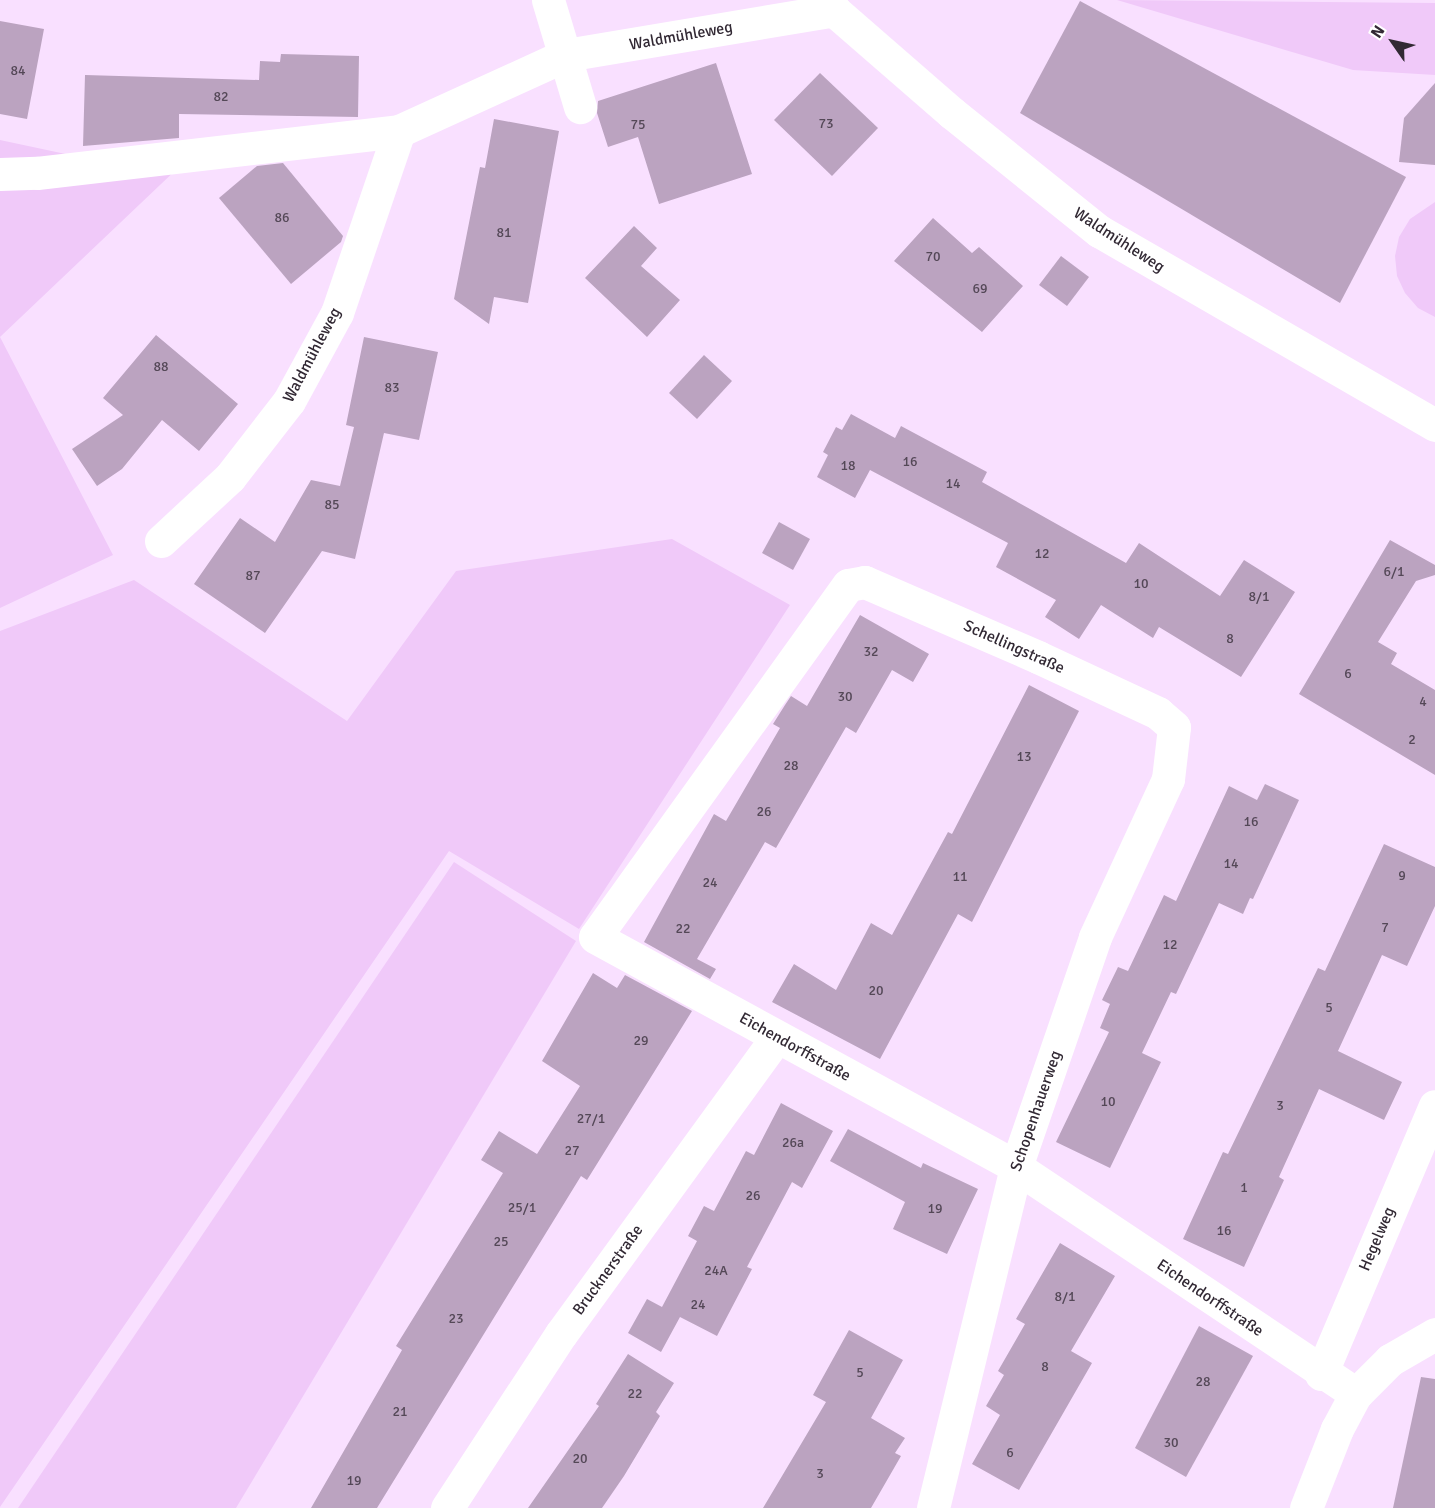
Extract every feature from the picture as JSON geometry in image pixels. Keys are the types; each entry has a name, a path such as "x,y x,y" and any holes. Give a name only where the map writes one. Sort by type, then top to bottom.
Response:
{"street":[{"path":"548,0 580,107"},
{"name":"Waldmühleweg","path":"0,174 37,173 399,131 566,55 828,5 1099,231 1435,425"},
{"name":"Waldmühleweg","path":"161,541 230,477 289,400 337,313 399,131"},
{"name":"Schellingstraße","path":"848,585 865,582 1038,657 1158,713 1174,727"},
{"name":"Eichendorffstraße","path":"848,585 595,937 1016,1167 1321,1374 1356,1394"},
{"name":"Schopenhauerweg","path":"933,1508 1016,1167 1095,937 1168,779 1174,727"},
{"name":"Brucknerstraße","path":"447,1508 561,1334 777,1037"},
{"name":"Hegelweg","path":"1321,1374 1435,1106"},
{"path":"1306,1508 1337,1429 1356,1394 1390,1360 1435,1334"}],"shaded area":[{"path":"1117,0 1435,3 1435,75 1353,70"},
{"path":"0,140 75,156 180,166 0,337"},
{"path":"1435,202 1435,317 1418,308 1405,293 1397,276 1395,256 1399,237 1410,219"},
{"path":"0,337 113,555 0,608"},
{"path":"672,539 790,605 579,929 449,851 0,1507 0,631 134,580 347,721 456,571"},
{"path":"454,862 576,941 236,1508 18,1508"}],"building":[{"path":"1080,1 1406,177 1340,303 1020,113"},
{"path":"0,21 44,29 27,119 0,114"},
{"path":"281,54 359,56 358,117 179,114 179,138 83,146 85,75 259,80 260,61 280,62"},
{"path":"716,63 752,174 659,204 638,137 608,147 597,113 598,101"},
{"path":"820,73 878,128 832,176 774,120"},
{"path":"1435,83 1435,165 1399,162 1404,118"},
{"path":"494,119 559,131 528,303 494,297 489,324 454,299 480,167 485,168"},
{"path":"283,163 343,236 341,242 291,284 219,198 257,166"},
{"path":"933,218 972,253 979,247 1023,286 982,332 894,261"},
{"path":"634,226 657,248 641,266 680,300 647,337 585,278"},
{"path":"1061,256 1089,277 1067,306 1039,285"},
{"path":"156,335 238,404 199,451 162,420 122,469 97,486 72,449 123,415 103,398"},
{"path":"364,337 438,352 419,440 384,433 355,559 322,551 265,633 194,584 240,518 275,542 311,480 340,486 354,427 346,425"},
{"path":"704,355 732,381 697,419 669,393"},
{"path":"851,414 895,438 901,426 987,472 982,482 1126,563 1139,543 1220,596 1244,560 1295,592 1241,677 1159,627 1153,638 1101,605 1079,639 1045,617 1056,600 996,567 1008,543 870,470 855,498 817,477 828,455 823,452 836,427 842,430"},
{"path":"779,522 810,539 793,570 762,553"},
{"path":"1390,540 1435,565 1435,575 1416,581 1378,642 1397,653 1391,664 1435,690 1435,775 1299,694"},
{"path":"860,615 929,654 913,682 892,670 856,733 846,727 776,848 765,842 697,959 716,969 710,979 644,942 714,814 726,821 780,728 773,724 785,705 791,696 807,706"},
{"path":"1029,685 1079,711 972,922 958,914 880,1059 772,1002 794,964 836,990 871,923 892,935 948,832 952,834"},
{"path":"1265,784 1299,800 1253,899 1250,898 1243,914 1219,903 1176,994 1171,992 1142,1053 1161,1062 1110,1168 1056,1142 1109,1032 1100,1028 1110,1004 1102,1000 1118,967 1128,971 1164,895 1176,901 1229,786 1257,800"},
{"path":"1384,844 1435,867 1435,906 1407,966 1382,955 1338,1051 1402,1082 1384,1120 1319,1089 1279,1177 1284,1180 1244,1267 1183,1239 1223,1152 1228,1154 1318,968 1325,971"},
{"path":"593,973 617,988 625,975 692,1011 587,1180 581,1176 377,1508 311,1508 402,1350 396,1346 503,1173 481,1160 499,1131 537,1154 580,1086 542,1061"},
{"path":"781,1103 833,1131 802,1188 792,1182 747,1267 752,1269 717,1336 680,1317 661,1352 628,1333 647,1299 662,1307 697,1241 688,1236 704,1206 714,1211 746,1151 754,1155"},
{"path":"848,1129 921,1168 923,1163 978,1189 947,1254 893,1229 905,1202 830,1161"},
{"path":"1060,1243 1115,1276 1071,1351 1092,1363 1019,1490 972,1464 1000,1415 986,1406 1004,1375 998,1371 1025,1324 1016,1319"},
{"path":"1199,1326 1253,1356 1186,1477 1135,1448"},
{"path":"849,1330 903,1360 871,1418 905,1438 895,1453 901,1456 871,1508 763,1508 826,1402 813,1395"},
{"path":"628,1354 674,1383 656,1412 660,1416 624,1476 602,1508 528,1508 599,1406 596,1404"},
{"path":"1421,1377 1435,1379 1435,1508 1393,1508"}]}
